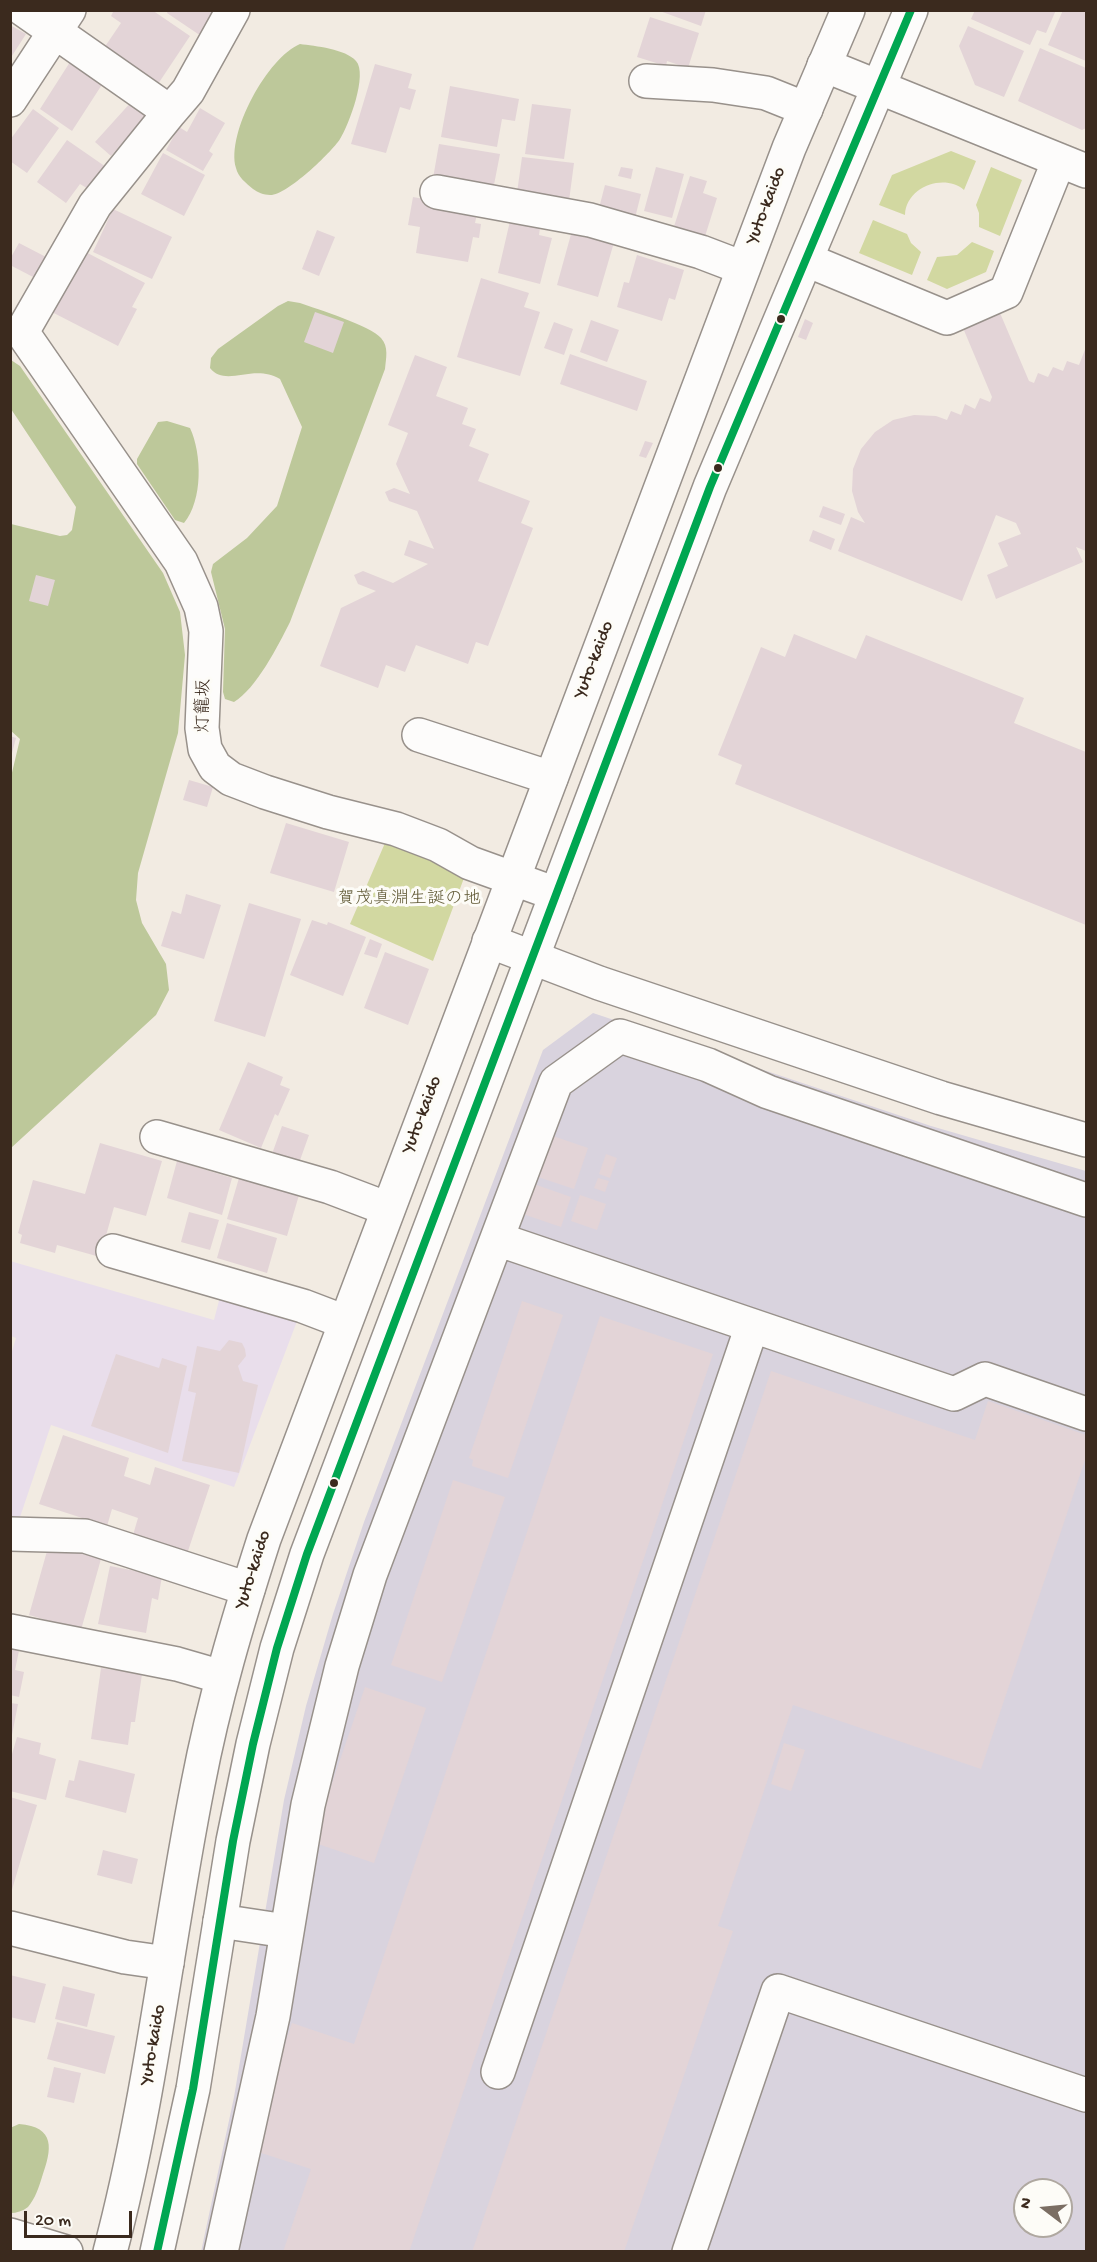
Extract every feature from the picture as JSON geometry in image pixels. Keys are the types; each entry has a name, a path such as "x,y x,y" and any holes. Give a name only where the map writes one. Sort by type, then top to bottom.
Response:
{"main road":[{"path":"24,10 62,21 170,112"},
{"path":"16,330 95,205 188,91 233,10"},
{"name":"Yuto-kaido","path":"110,2252 139,2126 196,1793 222,1677 248,1589 281,1491 743,268 848,10"},
{"path":"157,2252 193,2089 252,1744 295,1592 710,487 911,10"},
{"path":"10,100 62,21"},
{"path":"807,260 947,318 1006,292 1073,165 824,65"},
{"path":"646,81 713,85 766,93 806,109"},
{"path":"437,192 590,220 701,252 743,268"},
{"name":"灯籠坂","path":"16,330 181,562 193,583 206,631 202,728 205,749 215,766 231,779 307,806 396,829 438,845 470,863 556,894"},
{"path":"418,735 551,777"},
{"path":"489,941 599,983 941,1098 1086,1140"},
{"path":"221,2252 273,2016 318,1758 355,1621 556,1082 620,1036 708,1065 768,1092 1086,1200"},
{"path":"157,1137 330,1187 388,1209"},
{"path":"497,1239 954,1395 985,1379 1086,1414"},
{"path":"113,1251 303,1306 345,1322"},
{"path":"498,2072 752,1326"},
{"path":"10,1534 85,1536 248,1589"},
{"path":"10,1631 177,1664 222,1677"},
{"path":"220,1921 286,1931"},
{"path":"10,1928 125,1957 167,1963"},
{"path":"689,2252 778,1991 1086,2095"},
{"path":"10,2235 66,2252"}],"shaded area":[{"path":"593,1013 931,1126 1086,1171 1086,2251 201,2252 234,2097 284,1800 306,1706 333,1614 364,1522 543,1050"},
{"path":"10,1261 214,1320 221,1293 299,1316 234,1487 51,1425 16,1529 11,1528 10,1358 16,1338 11,1336"}],"green space":[{"path":"300,44 338,51 351,57 359,68 359,88 344,132 328,154 286,189 270,195 265,194 253,189 237,171 235,153 237,136 243,117 263,80 275,64"},
{"path":"951,151 976,161 964,190 946,183 927,186 912,197 905,215 879,205 892,175"},
{"path":"991,167 1022,180 1000,236 979,227 979,213 976,205"},
{"path":"873,220 907,234 911,243 921,252 912,275 859,253"},
{"path":"972,242 994,251 986,272 947,289 927,280 937,257 957,255"},
{"path":"288,301 300,303 355,323 375,333 385,345 385,369 290,622 258,677 234,702 225,699 223,692 225,629 211,572 213,564 247,538 277,506 302,427 280,379 260,373 232,376 216,374 210,368 211,358 218,349"},
{"path":"11,360 20,366 163,573 180,612 185,655 178,733 138,873 136,900 142,923 166,964 169,990 156,1015 11,1148 10,781 20,739 10,730 11,524 60,536 67,535 72,530 76,507 11,409"},
{"path":"167,421 190,428 197,451 199,477 195,502 184,523 175,520 137,464 137,459 158,422"},
{"name":"賀茂真淵生誕の地","path":"385,843 431,860 464,878 433,961 350,924"},
{"path":"19,2124 40,2130 48,2141 49,2149 33,2200 20,2212 11,2213 10,2128"}],"building":[{"path":"114,10 152,10 190,36 158,84 104,48 121,23 111,16"},
{"path":"168,10 222,10 204,38 167,13"},
{"path":"657,10 706,10 701,26"},
{"path":"975,10 1056,10 1046,33 1037,30 1030,45 971,19"},
{"path":"1063,10 1086,10 1086,61 1048,45"},
{"path":"650,17 699,33 688,68 667,61 666,66 637,57"},
{"path":"10,25 26,34 10,59"},
{"path":"968,26 1024,51 1004,97 975,85 959,46"},
{"path":"1040,48 1086,68 1086,128 1082,130 1018,101"},
{"path":"70,62 103,83 72,131 40,109"},
{"path":"375,64 412,74 408,88 416,90 410,110 400,107 386,153 351,144"},
{"path":"450,86 519,99 515,121 502,119 497,147 441,137"},
{"path":"133,100 148,114 111,156 95,142"},
{"path":"532,104 571,109 564,159 525,154"},
{"path":"200,108 225,123 209,151 213,154 203,171 166,150 179,127 187,132"},
{"path":"33,109 59,128 27,173 10,161 10,140"},
{"path":"67,140 106,167 90,190 80,184 66,203 37,182"},
{"path":"439,144 500,154 492,195 432,184"},
{"path":"163,153 205,175 184,216 141,194"},
{"path":"522,157 574,163 569,201 516,200"},
{"path":"621,167 633,169 631,179 618,176"},
{"path":"656,167 684,174 672,218 644,211"},
{"path":"690,176 707,181 703,193 717,198 702,246 671,236"},
{"path":"605,185 641,194 634,222 598,212"},
{"path":"413,197 478,209 475,223 481,224 479,238 473,237 468,262 416,253 420,227 408,225"},
{"path":"113,209 172,237 152,279 93,252"},
{"path":"510,221 540,228 539,235 552,238 540,284 498,273"},
{"path":"573,227 615,239 598,297 557,285"},
{"path":"317,230 335,237 319,276 302,269"},
{"path":"19,243 46,257 35,278 10,265 10,259"},
{"path":"78,248 145,283 132,307 137,309 118,346 46,309"},
{"path":"637,255 684,270 675,300 669,298 662,321 617,307 624,282 629,283"},
{"path":"481,278 529,293 524,307 540,312 520,376 457,357"},
{"path":"315,312 344,322 333,353 304,342"},
{"path":"1000,313 1029,381 1034,383 1038,373 1048,377 1053,367 1063,371 1067,361 1079,365 1086,347 1086,551 1076,547 1083,562 996,599 987,575 1008,566 998,543 1021,534 1016,523 996,515 962,601 838,551 851,517 865,523 858,512 852,491 853,469 861,449 875,432 893,420 914,415 936,416 947,420 951,411 961,415 965,404 975,409 980,398 990,402 992,397 963,328"},
{"path":"805,319 813,323 806,340 798,337"},
{"path":"591,320 619,330 607,362 580,352"},
{"path":"554,322 573,329 564,355 544,348"},
{"path":"570,354 647,381 637,411 560,384"},
{"path":"415,355 447,367 436,396 468,408 462,424 476,429 469,446 489,454 478,481 530,501 521,523 533,528 488,646 476,642 468,664 416,645 405,672 386,665 378,688 320,666 341,608 376,591 358,584 354,575 363,571 393,583 428,564 404,555 409,540 434,549 417,511 389,501 385,492 394,488 410,494 396,464 408,433 388,425"},
{"path":"645,441 653,443 646,458 639,456"},
{"path":"823,506 845,514 841,525 819,517"},
{"path":"813,530 835,539 831,550 809,541"},
{"path":"36,575 55,580 48,606 29,601"},
{"path":"794,634 856,659 866,635 1024,698 1014,723 1086,752 1086,925 735,784 742,765 718,755 761,647 785,657"},
{"path":"10,736 16,738 11,757 10,757"},
{"path":"189,780 213,787 207,807 183,800"},
{"path":"286,823 349,842 334,892 270,873"},
{"path":"186,894 221,905 204,959 161,946 172,911 181,914"},
{"path":"249,903 301,919 265,1037 214,1021"},
{"path":"312,920 327,925 328,922 366,937 343,996 290,975"},
{"path":"370,939 382,944 377,958 364,954"},
{"path":"385,952 429,969 408,1025 364,1008"},
{"path":"248,1062 283,1077 280,1085 290,1089 278,1116 275,1114 261,1148 219,1130"},
{"path":"282,1126 309,1135 299,1163 272,1154"},
{"path":"553,1136 588,1148 574,1189 538,1177"},
{"path":"100,1143 162,1161 146,1216 114,1207 100,1257 57,1245 55,1253 20,1243 22,1235 18,1233 33,1180 85,1194"},
{"path":"606,1154 617,1158 610,1178 599,1174"},
{"path":"177,1161 232,1178 222,1215 167,1198"},
{"path":"239,1178 299,1195 287,1236 227,1219"},
{"path":"598,1178 609,1181 605,1192 594,1188"},
{"path":"531,1183 571,1197 561,1227 520,1213"},
{"path":"580,1195 606,1204 597,1230 571,1221"},
{"path":"189,1212 219,1220 210,1250 181,1242"},
{"path":"227,1223 277,1238 267,1273 217,1258"},
{"path":"522,1301 563,1315 508,1478 472,1466 473,1460 469,1458"},
{"path":"600,1316 713,1354 409,2252 283,2252 311,2169 249,2149 292,2023 354,2044"},
{"path":"229,1340 242,1343 245,1349 246,1356 238,1366 243,1381 258,1385 239,1473 182,1461 196,1393 188,1391 197,1346 220,1351"},
{"path":"116,1354 159,1368 162,1358 187,1366 168,1453 91,1426"},
{"path":"771,1371 975,1440 988,1401 1086,1435 1086,1457 981,1769 793,1705 718,1926 733,1931 624,2252 472,2252"},
{"path":"63,1435 129,1458 124,1476 150,1485 155,1467 210,1485 187,1554 133,1535 138,1518 112,1509 107,1526 39,1504"},
{"path":"453,1480 505,1497 442,1682 391,1665"},
{"path":"49,1544 101,1559 81,1630 29,1615"},
{"path":"110,1566 162,1576 158,1600 152,1598 146,1633 98,1624"},
{"path":"10,1644 20,1646 15,1670 24,1672 19,1697 10,1695"},
{"path":"101,1668 142,1674 135,1722 131,1722 128,1745 91,1739"},
{"path":"365,1687 426,1708 374,1863 312,1842"},
{"path":"10,1703 18,1704 12,1735 10,1735"},
{"path":"17,1737 41,1743 39,1754 56,1759 46,1800 10,1791 10,1761"},
{"path":"784,1743 805,1750 791,1791 771,1784"},
{"path":"79,1760 135,1774 126,1813 65,1797 69,1780 74,1781"},
{"path":"10,1797 37,1805 11,1893 10,1892"},
{"path":"103,1850 138,1859 132,1884 97,1875"},
{"path":"10,1975 46,1984 35,2023 10,2017"},
{"path":"63,1986 95,1994 87,2027 55,2019"},
{"path":"57,2022 115,2036 105,2074 47,2059"},
{"path":"54,2067 81,2073 74,2103 47,2097"}],"transit line":[{"path":"157,2252 193,2089 233,1841 253,1744 277,1648 307,1554 710,487 911,10"}]}
